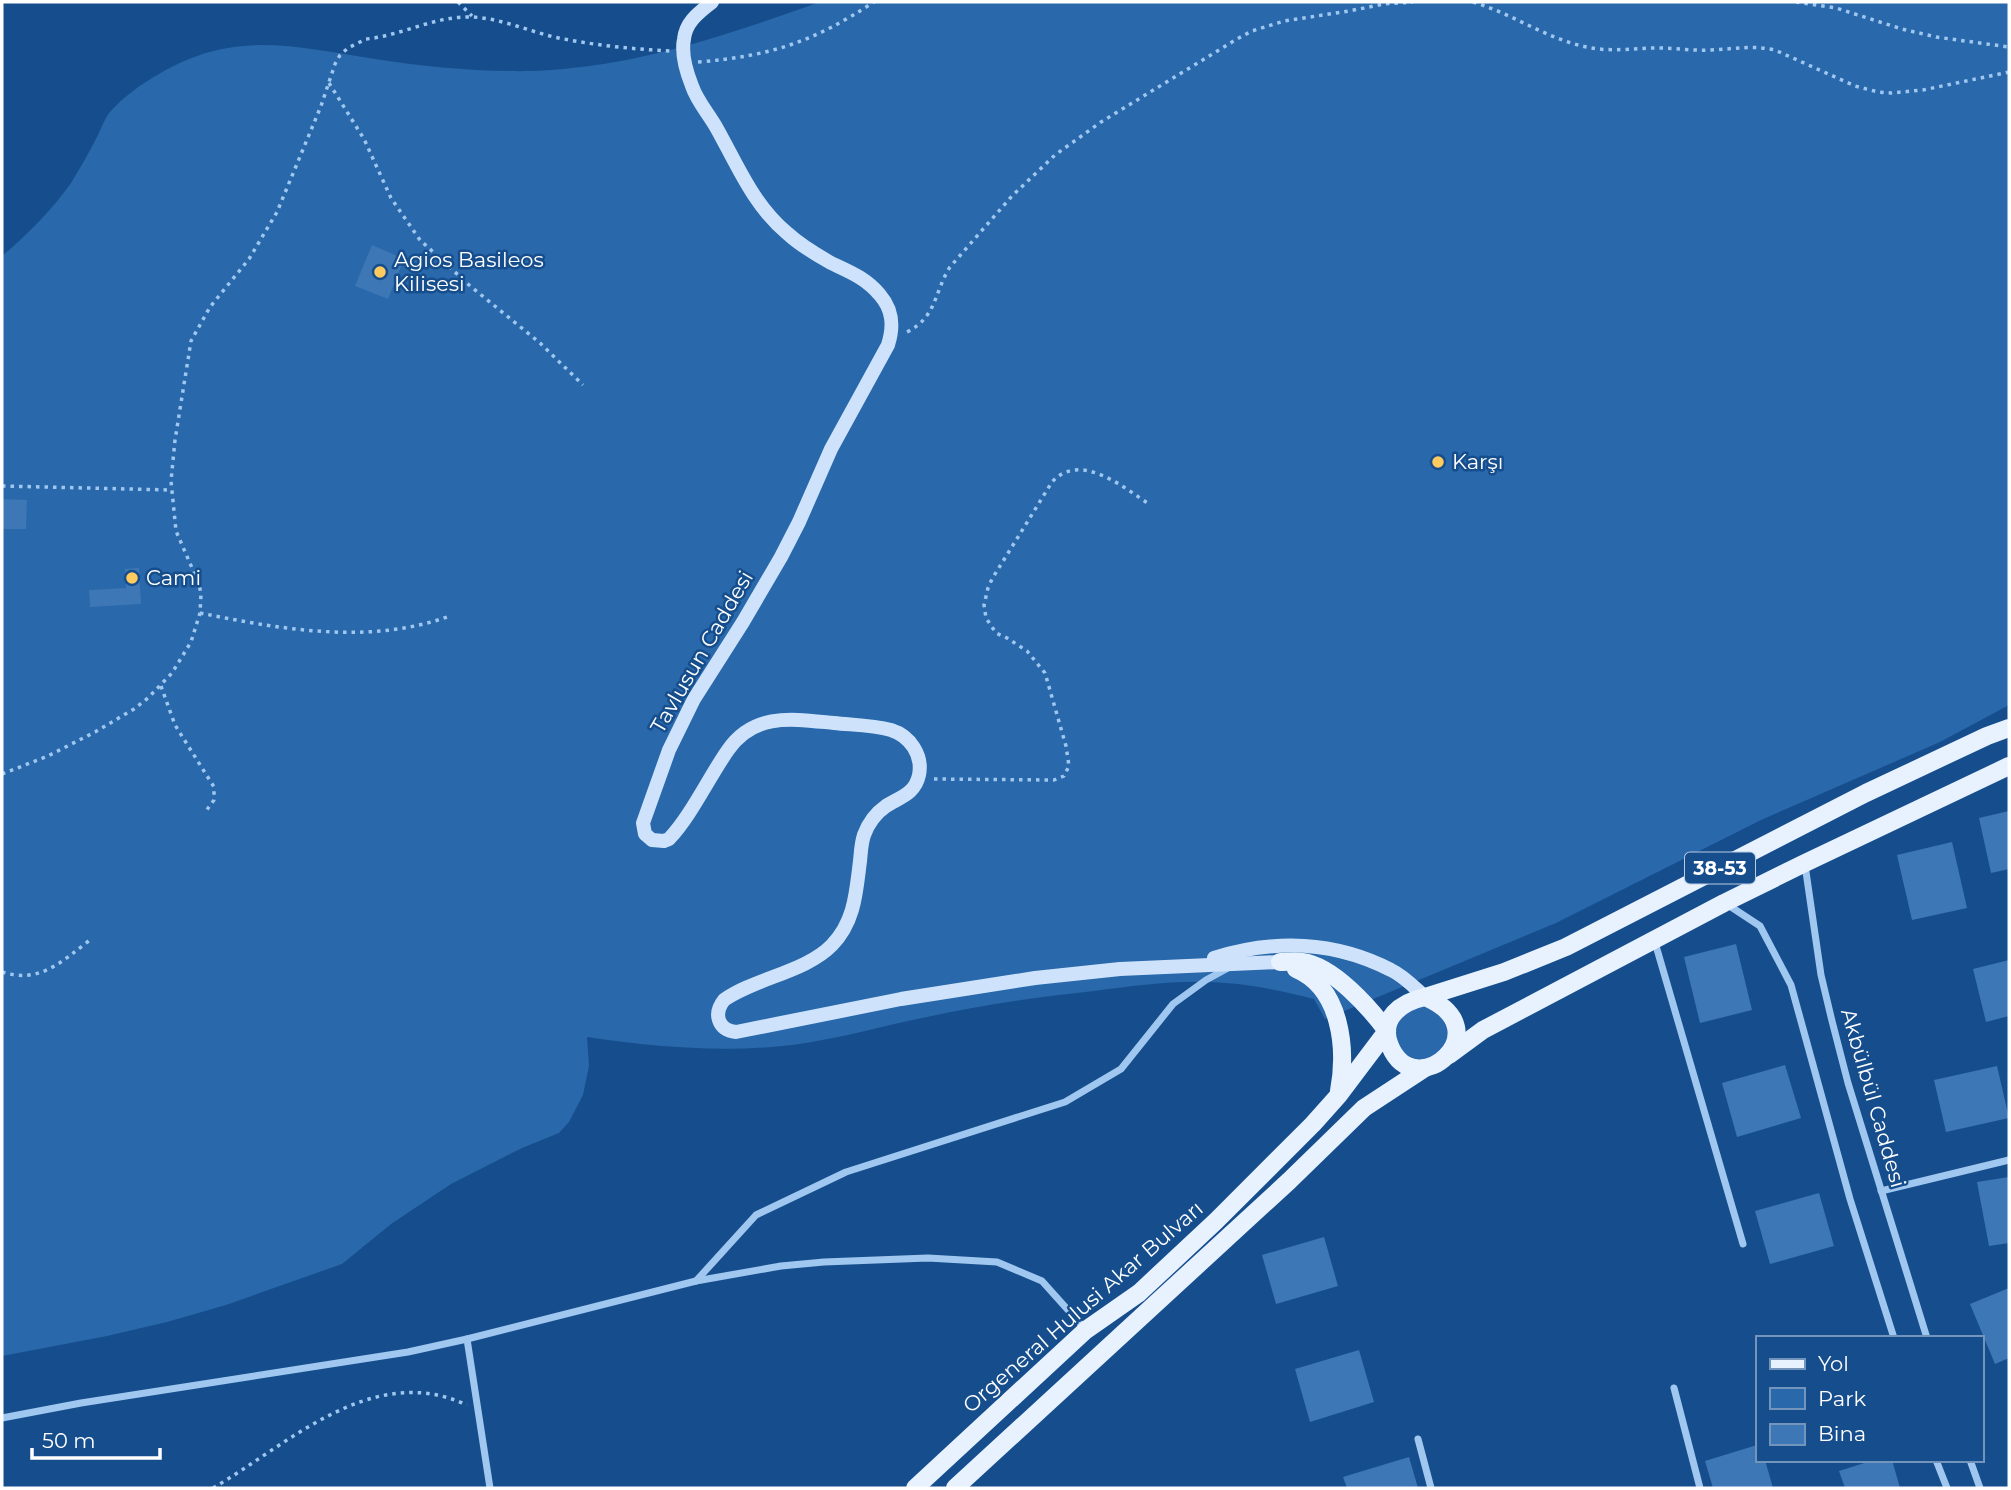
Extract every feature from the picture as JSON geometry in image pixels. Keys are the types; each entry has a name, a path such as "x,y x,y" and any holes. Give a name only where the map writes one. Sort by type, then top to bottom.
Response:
{"main road":[{"name":"38-53","path":"1425,997 1504,972 1566,947 1866,793 2009,728"},
{"path":"1449,1055 1457,1035 1451,1015 1445,1007 1425,997 1405,1003 1397,1009 1390,1019 1387,1031 1388,1043 1394,1054 1413,1067 1437,1065 1483,1030 1654,939 1805,863 2009,766"},
{"path":"1280,962 1304,962 1320,968 1344,984 1372,1011 1387,1031"},
{"path":"1280,962 1317,981 1336,1015 1343,1056 1338,1096"},
{"name":"Orgeneral Hulusi Akar Bulvarı","path":"915,1488 1086,1330 1139,1293 1251,1187 1338,1096 1387,1031"},
{"name":"Orgeneral Hulusi Akar Bulvarı","path":"954,1488 1289,1181 1364,1108 1425,1068"}],"street":[{"path":"712,2 696,15 687,27 683,43 684,57 697,98 758,204 800,244 853,272 872,286 889,309 891,335"},
{"name":"Tavlusun Caddesi","path":"891,335 831,449 781,557 682,722 657,779 644,817 643,829 652,840 669,839 733,743 758,725 778,719 879,727 901,733 909,740 918,756 918,778"},
{"path":"918,778 905,797 877,813 864,834 853,909 840,935 821,954 724,1000 717,1015 726,1030 736,1032 901,999 1035,978 1109,970 1280,962"},
{"name":"Akbülbül Caddesi","path":"1805,863 1821,975 1848,1083 1926,1336"},
{"path":"1724,903 1760,926 1791,985 1850,1199 1893,1336"},
{"path":"1654,939 1743,1244"},
{"path":"1192,965 1256,947 1303,945 1353,954 1394,971 1425,997"},
{"path":"696,1281 756,1215 768,1209 846,1172 1065,1102 1121,1069 1173,1004 1206,980 1238,963"},
{"path":"1881,1191 2009,1160"},
{"path":"2,1418 81,1403 361,1360 467,1339 696,1281 824,1262 928,1258 989,1261 1042,1281 1086,1330"},
{"path":"467,1339 490,1488"},
{"path":"1674,1388 1700,1488"},
{"path":"1418,1439 1431,1488"},
{"path":"1937,1462 1947,1488"},
{"path":"1971,1462 1980,1488"}],"path":[{"path":"457,2 474,18"},
{"path":"2,774 48,756 134,709 161,686 182,658 197,626 201,594 176,531 172,491 172,461 191,341 210,307 249,259 265,233 287,190 340,55 356,42 447,19 474,18 585,43 684,57 761,53 806,41 874,2"},
{"path":"891,335 908,332 922,322 933,308 942,278 1012,195 1055,155 1101,122 1252,31 1299,19 1384,4 1413,2"},
{"path":"1473,2 1511,15 1557,38 1581,46 1619,50 1664,48 1699,51 1763,47 1855,86 1878,92 1923,90 2009,72"},
{"path":"1796,2 1836,8 1936,37 2009,47"},
{"path":"329,83 364,139 391,198 420,240 469,285 540,343 583,385"},
{"path":"918,778 1054,780 1064,776 1069,766 1067,753 1045,673 1027,651 996,633 990,626 984,605 988,588 1052,482 1064,472 1077,468 1092,471 1149,504"},
{"path":"2,485 172,491"},
{"path":"200,613 289,629 330,632 408,628 447,617"},
{"path":"161,686 175,724 214,787 214,800 206,811"},
{"path":"2,972 20,976 38,974 55,966 90,940"},
{"path":"212,1488 321,1419 377,1397 407,1392 429,1393 451,1398 478,1411"}],"green space":[{"path":"820,2 2009,2 2009,705 1940,742 1761,820 1556,923 1325,1019 1314,999 1248,985 1176,982 1010,1002 792,1045 741,1049 690,1048 587,1037 589,1066 583,1095 569,1122 559,1133 522,1148 451,1184 391,1224 342,1264 226,1305 167,1322 2,1356 2,256 39,222 71,183 114,107 159,74 213,51 265,45 454,68 533,71 571,68 679,48"},
{"path":"1413,1004 1439,1009 1449,1034 1443,1049 1430,1058 1416,1059 1409,1056 1403,1053 1395,1041 1394,1023"}],"building":[{"name":"Agios Basileos Kilisesi","path":"372,245 404,259 388,299 355,286"},
{"path":"2,499 27,500 26,529 2,529"},
{"name":"Cami","path":"139,568 141,604 90,607 89,590 126,588 125,569"},
{"path":"2009,811 2009,869 1991,873 1979,818"},
{"path":"1952,842 1967,908 1912,920 1897,855"},
{"path":"1736,944 1752,1010 1700,1023 1684,957"},
{"path":"2009,960 2009,1016 1986,1022 1973,969"},
{"path":"1785,1065 1801,1118 1737,1137 1722,1083"},
{"path":"1997,1066 2009,1118 1946,1132 1934,1080"},
{"path":"2009,1177 2009,1243 1989,1246 1977,1182"},
{"path":"1819,1193 1834,1246 1770,1264 1755,1211"},
{"path":"1324,1237 1338,1286 1276,1304 1262,1255"},
{"path":"2009,1288 2009,1358 1995,1364 1970,1304"},
{"path":"1359,1350 1374,1402 1310,1422 1295,1369"},
{"path":"1756,1445 1756,1462 1766,1462 1773,1488 1713,1488 1705,1461"},
{"path":"1409,1457 1418,1488 1347,1488 1343,1477"},
{"path":"1868,1462 1893,1462 1900,1488 1845,1488 1839,1471"}],"place":[{"name":"Agios Basileos Kilisesi","path":"380,272"},
{"name":"Karşı","path":"1438,462"},
{"name":"Cami","path":"132,578"}]}
